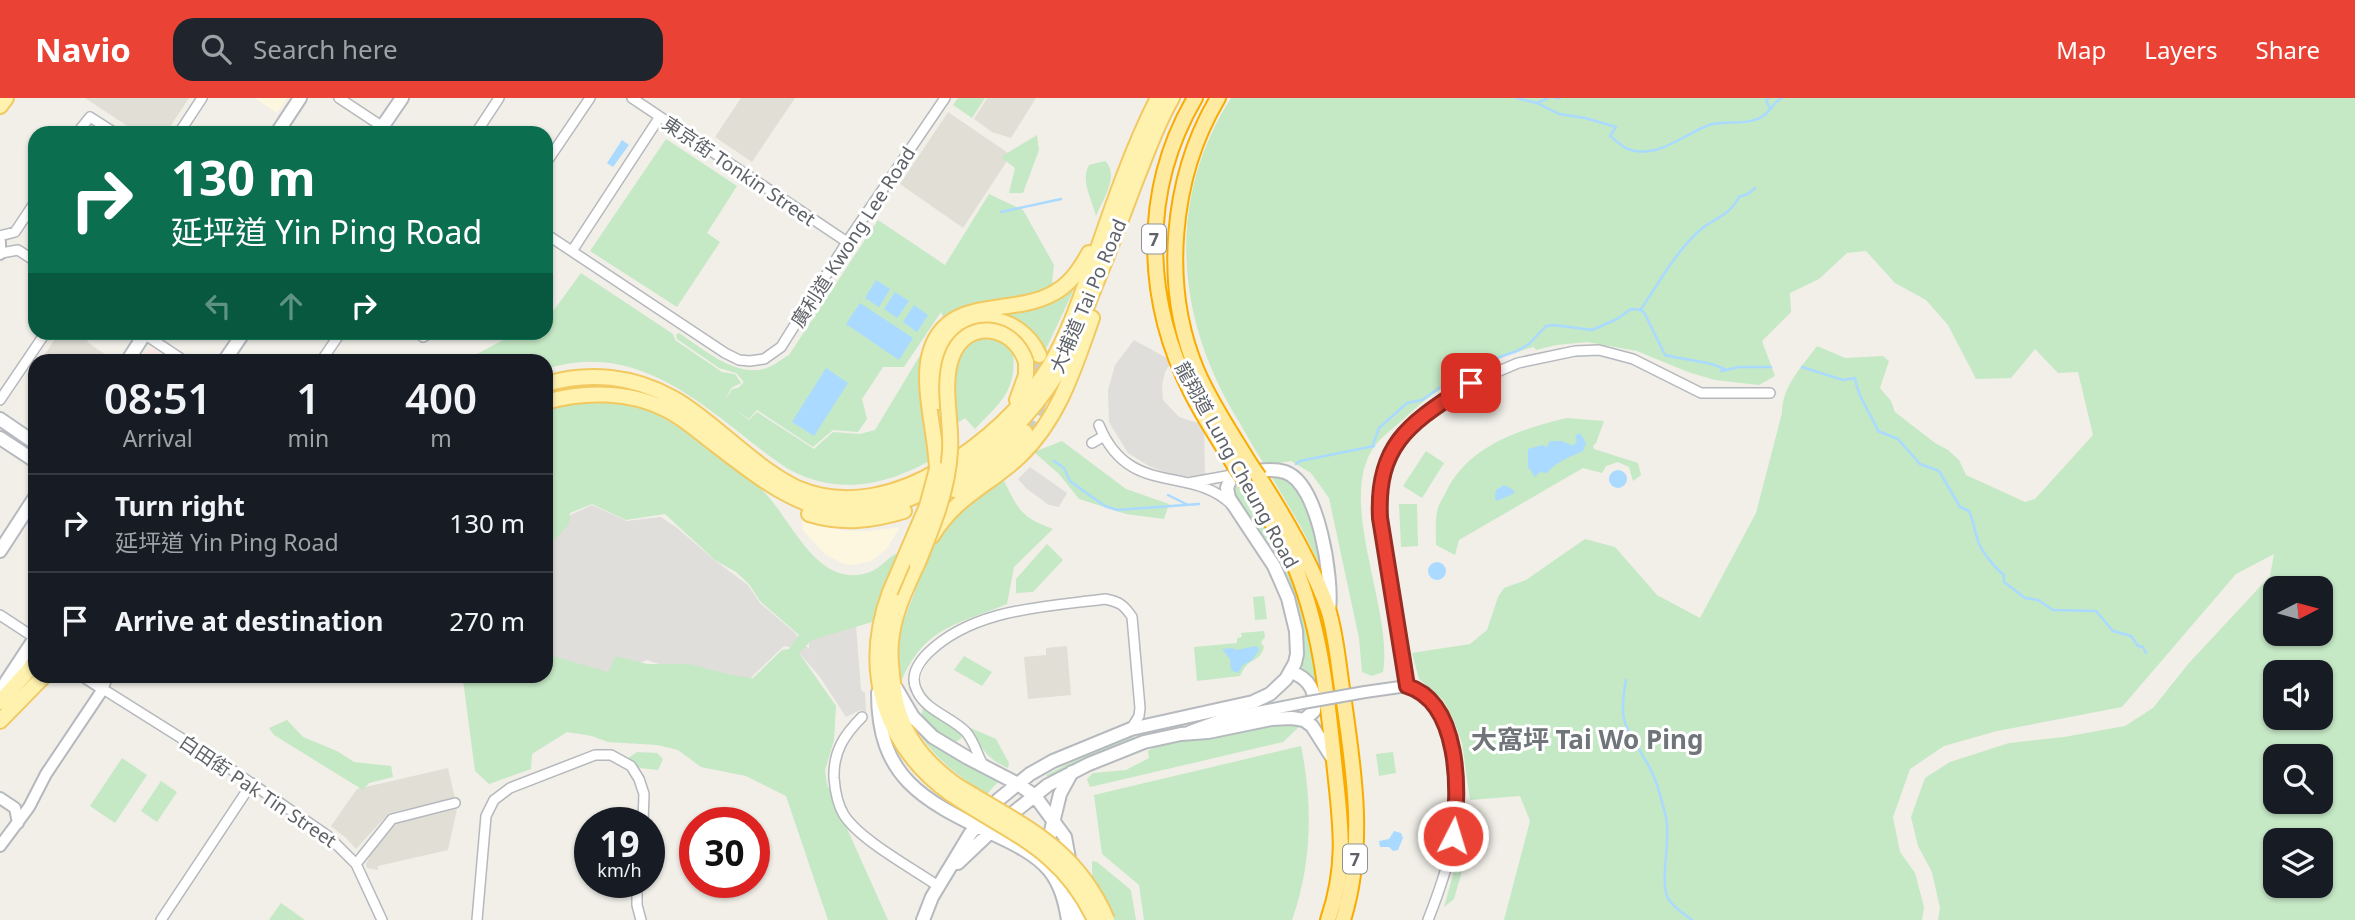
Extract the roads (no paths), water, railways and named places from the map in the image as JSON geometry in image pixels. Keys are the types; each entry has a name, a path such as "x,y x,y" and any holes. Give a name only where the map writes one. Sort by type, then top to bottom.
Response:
{"highway":[{"name":"龍翔道 Lung Cheung Road","path":"1195,98 1171,150 1160,189 1156,218 1155,267 1166,328 1191,393 1237,473 1279,534 1306,596 1319,650 1340,804 1342,845 1338,884 1328,920"},
{"name":"龍翔道 Lung Cheung Road","path":"1219,98 1199,137 1185,181 1177,237 1177,284 1182,324 1197,371 1217,409 1291,528 1329,611 1348,727 1356,804 1354,873 1343,920"}],"main road":[{"path":"0,106 6,98"},
{"path":"282,126 300,98"},
{"path":"387,126 401,98"},
{"name":"大埔道 Tai Po Road","path":"553,400 599,395 627,397 654,404 684,421 770,486 814,506 836,510 869,510 921,493 981,457 1023,418 1056,374 1073,340 1158,98"},
{"name":"大埔道 Tai Po Road","path":"553,383 601,377 650,387 686,406 785,482 810,493 843,498 878,496 926,478 977,445 1034,388 1056,353 1172,98"},
{"path":"937,469 927,378 929,357 936,338 949,324 964,314 1042,299 1068,283 1113,224"},
{"path":"1107,920 1091,889 1053,846 1027,826 953,790 926,759 911,740 896,707 890,662 896,595 917,565 946,514 962,499 1007,467 1037,438 1054,414 1071,379 1096,307 1113,224"},
{"path":"1039,355 1029,337 1014,325 994,319 975,321 957,330 944,348 938,372 941,442 937,469 896,595 878,631 876,660 880,723 892,763 908,784 955,814 1027,853 1048,869 1064,896 1069,920"},
{"path":"917,565 940,507 948,475 951,433 948,379 955,349 974,333 999,332 1019,346 1026,362 1023,386 1012,411"},
{"path":"0,419 28,438"},
{"path":"955,490 992,466 1011,450 1026,432"},
{"path":"0,438 28,456"},
{"path":"923,920 938,886 976,825 998,800 1030,774 1053,761 1131,729 1253,702 1279,687 1291,672 1295,663 1297,642 1288,598 1274,566 1236,509 1227,488 1237,473 1279,471 1291,475 1304,488 1313,504 1329,579 1329,611"},
{"path":"770,486 778,499 786,505 832,520 860,521 904,511"},
{"path":"0,551 28,508"},
{"path":"0,701 6,682 28,649"},
{"path":"0,701 28,671"},
{"path":"1291,672 1305,679 1314,695 1314,711 1304,720"},
{"path":"878,681 901,742 920,768 1048,855 1079,890 1095,920"},
{"path":"0,721 37,683"},
{"path":"893,683 913,717 925,730 954,750 1018,784 1035,796 1055,821 1065,837 1079,920"},
{"path":"947,872 1048,785 1144,742 1279,718 1304,720 1316,730 1334,759"},
{"path":"1027,853 1047,839 1055,821 1060,794 1072,772"},
{"path":"955,814 961,835 961,849"}],"street":[{"path":"184,126 202,98"},
{"path":"339,98 377,126"},
{"path":"481,126 499,98"},
{"path":"553,153 590,98"},
{"name":"東京街 Tonkin Street","path":"632,98 847,242"},
{"name":"廣利道 Kwong Lee Road","path":"572,251 725,353 739,360 764,359 781,347 847,242 945,98"},
{"path":"83,126 90,117 104,126"},
{"path":"553,239 572,251 659,118"},
{"path":"28,212 6,244 28,257"},
{"path":"154,340 174,354"},
{"path":"1407,686 1379,498 1385,464 1392,449 1428,412 1471,383 1518,363 1576,351 1599,350 1633,359 1702,393 1770,394"},
{"path":"0,400 28,359"},
{"path":"1099,425 1114,450 1133,467 1160,478 1213,491 1236,509"},
{"path":"1092,443 1104,436"},
{"path":"1186,484 1237,473"},
{"path":"983,765 964,730 921,698 914,679 918,663 948,637 1008,612 1105,599 1118,601 1124,606 1132,617 1140,708 1139,716 1131,729"},
{"path":"0,615 28,633"},
{"path":"94,683 103,689"},
{"path":"0,846 38,793 46,774 105,683"},
{"path":"1155,725 1223,719 1407,686 1422,692 1431,699 1445,721 1456,797 1451,850 1428,920"},
{"name":"白田街 Pak Tin Street","path":"103,689 252,783 328,836 356,864 382,920"},
{"path":"862,718 843,738 835,757 834,781 842,812 859,832 938,886"},
{"path":"1181,734 1223,719"},
{"path":"477,920 486,817 488,809 500,793 595,755 611,755 631,766 644,794 644,807"},
{"path":"160,920 252,783"},
{"path":"0,798 15,808 18,823"},
{"path":"356,864 392,819 455,803"},
{"path":"637,898 641,920"}],"water":[{"path":"622,140 629,145 613,167 607,163"},
{"path":"876,280 890,289 879,307 865,298"},
{"path":"895,292 909,301 897,318 884,309"},
{"path":"860,303 913,338 899,360 846,324"},
{"path":"914,305 928,315 917,332 903,322"},
{"path":"826,368 848,383 814,436 792,422"},
{"path":"1580,433 1586,443 1583,451 1559,462 1547,473 1540,472 1535,477 1528,467 1528,449 1542,445 1547,447 1550,441 1562,441 1573,446 1577,441 1575,436"},
{"path":"1618,470 1624,473 1627,479 1624,485 1618,488 1612,485 1609,479 1612,473"},
{"path":"1504,485 1515,493 1497,501 1496,490"},
{"path":"1437,562 1443,565 1446,571 1443,577 1437,580 1431,577 1428,571 1431,565"},
{"path":"1257,646 1259,650 1252,660 1243,665 1238,673 1231,670 1230,659 1222,649 1236,650"},
{"path":"1394,831 1401,833 1403,838 1398,850 1380,847 1379,841 1389,839"}],"waterway":[{"path":"1517,98 1537,103 1559,114 1616,127 1610,136 1626,148 1639,151 1660,149 1709,125 1757,119 1782,98"},
{"path":"1537,103 1548,98"},
{"path":"1555,98 1560,98"},
{"path":"1769,98 1766,100 1769,107"},
{"path":"1641,309 1690,240 1730,209 1739,197 1755,188"},
{"path":"1001,212 1061,199"},
{"path":"1372,447 1379,428 1407,403 1422,400 1449,381 1491,360 1517,351 1529,344 1546,326 1592,330 1617,319 1631,309 1641,310 1665,355 1705,362 1727,370"},
{"path":"1721,371 1739,367 1771,367"},
{"path":"1802,367 1843,380 1855,378 1861,399 1878,431 1898,439 1920,464 1939,471 1960,507 1969,511 1979,544 1990,561 2004,575 2004,582 2025,598 2038,600 2053,610 2096,611 2113,631 2131,636 2146,653"},
{"path":"1296,464 1374,446"},
{"path":"1054,461 1064,468 1070,481 1105,506 1117,510 1199,504"},
{"path":"1168,495 1186,504"},
{"path":"1626,680 1623,705 1625,723 1653,774 1666,817 1666,893 1673,905 1692,920"}],"tunnel":[{"path":"1025,432 1039,404 1043,386 1039,355"}],"district":[{"name":"大窩坪 Tai Wo Ping","path":"1587,739"}]}
